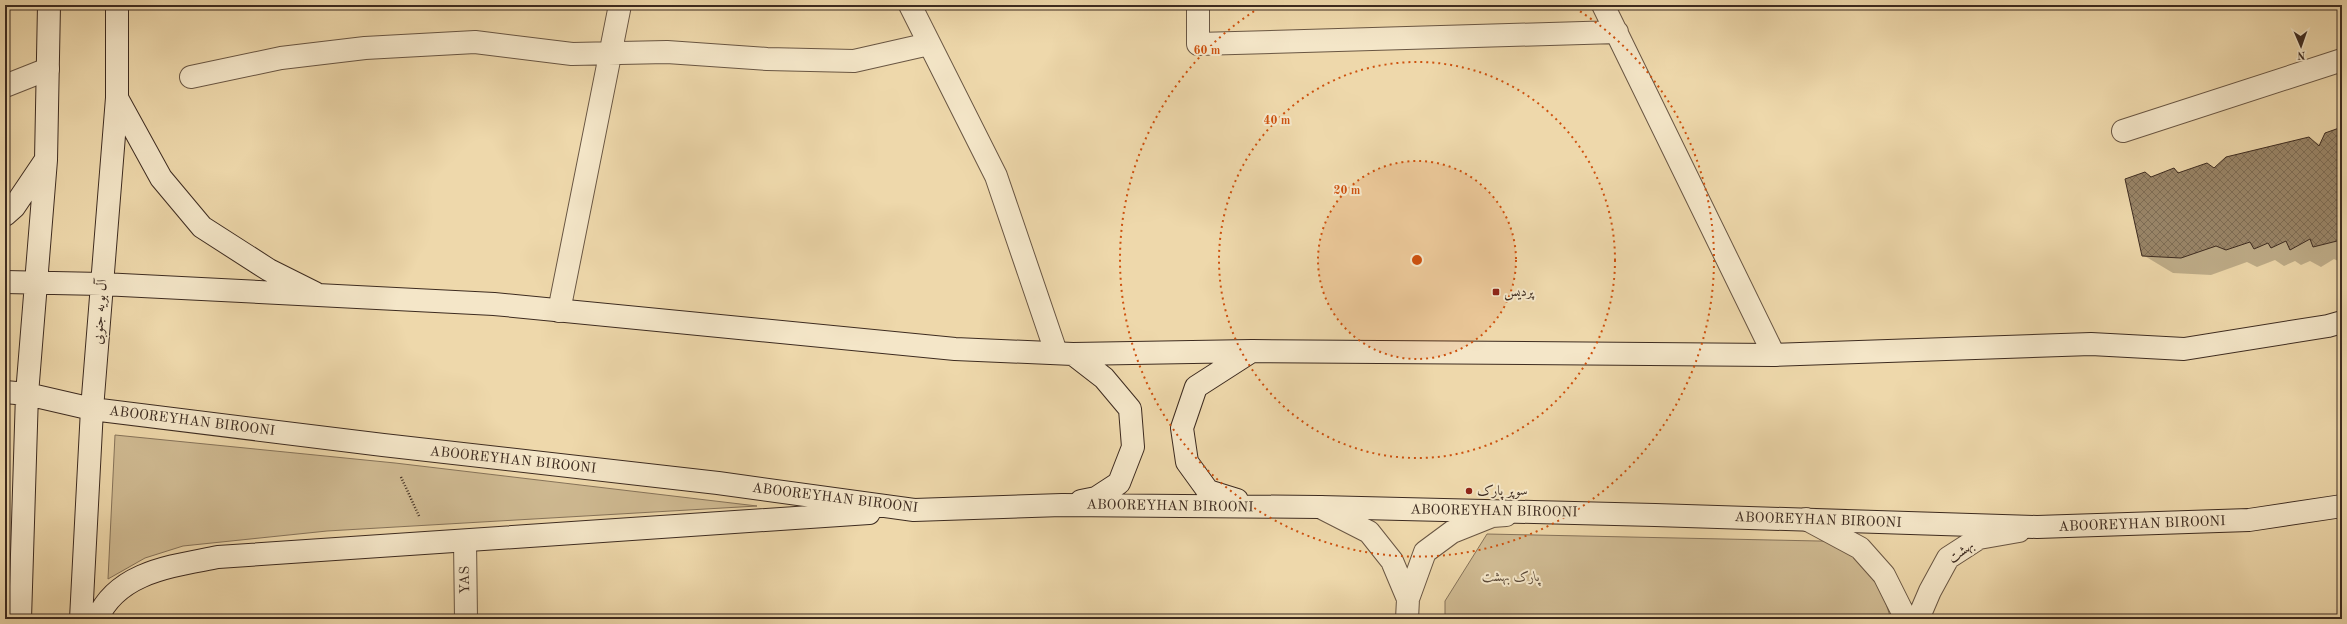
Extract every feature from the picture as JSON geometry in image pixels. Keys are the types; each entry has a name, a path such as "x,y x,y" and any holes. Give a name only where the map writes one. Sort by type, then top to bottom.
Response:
{"main road":[{"path":"20,619 27,394 46,160 49,5"},
{"name":"آل بویه جنوبی","path":"81,619 92,409 117,98 117,5"},
{"path":"559,311 620,5"},
{"path":"910,5 996,176 1065,353 1104,378 1130,409 1134,447 1119,483 1096,498 1062,505"},
{"path":"1198,5 1198,44 1616,32"},
{"path":"1603,5 1774,355"},
{"path":"192,77 281,58 365,48 467,42 572,54 667,52 767,59 854,61 929,44"},
{"path":"2123,131 2342,60"},
{"path":"5,86 48,69"},
{"path":"117,98 161,178 202,227 269,270 321,297"},
{"path":"5,215 14,207 46,160"},
{"path":"5,282 102,284 321,297 494,304 955,349 1065,353 1252,351 1774,355 2021,345 2091,344 2184,349 2328,326 2342,322"},
{"path":"1252,351 1196,386 1182,428 1187,462 1208,491 1264,507"},
{"name":"ABOOREYHAN BIROONI","path":"5,392 27,394 92,409 375,444 718,483 914,510 1062,505 1320,507 1806,519 2037,527 2249,520 2342,506"},
{"path":"1320,507 1369,532 1392,561 1407,609"},
{"path":"97,619 100,613 125,583 160,569 218,557 914,510"},
{"path":"1407,609 1425,552 1452,532 1492,516 1538,512"},
{"path":"1806,519 1860,548 1884,575 1906,619"},
{"name":"بهشت","path":"1918,619 1930,591 1948,558 1979,538 2037,527"},
{"name":"YAS","path":"465,541 466,619"}],"path":[{"path":"398,470 421,518"}],"green space":[{"path":"115,435 395,463 757,506 327,531 183,546 145,558 108,579"},
{"name":"پارک بهشت","path":"1487,534 1866,542 1891,619 1445,619 1445,601"}],"building":[{"path":"2342,127 2342,242 2341,240 2313,247 2310,239 2290,250 2286,241 2271,248 2268,243 2254,249 2250,242 2226,250 2216,246 2181,258 2142,256 2125,179 2145,172 2151,177 2174,168 2178,173 2207,163 2214,168 2226,157 2309,137 2319,146 2325,133"}],"place":[{"name":"پردیس","path":"1496,292"},
{"name":"سوپر پارک","path":"1469,491"}]}
